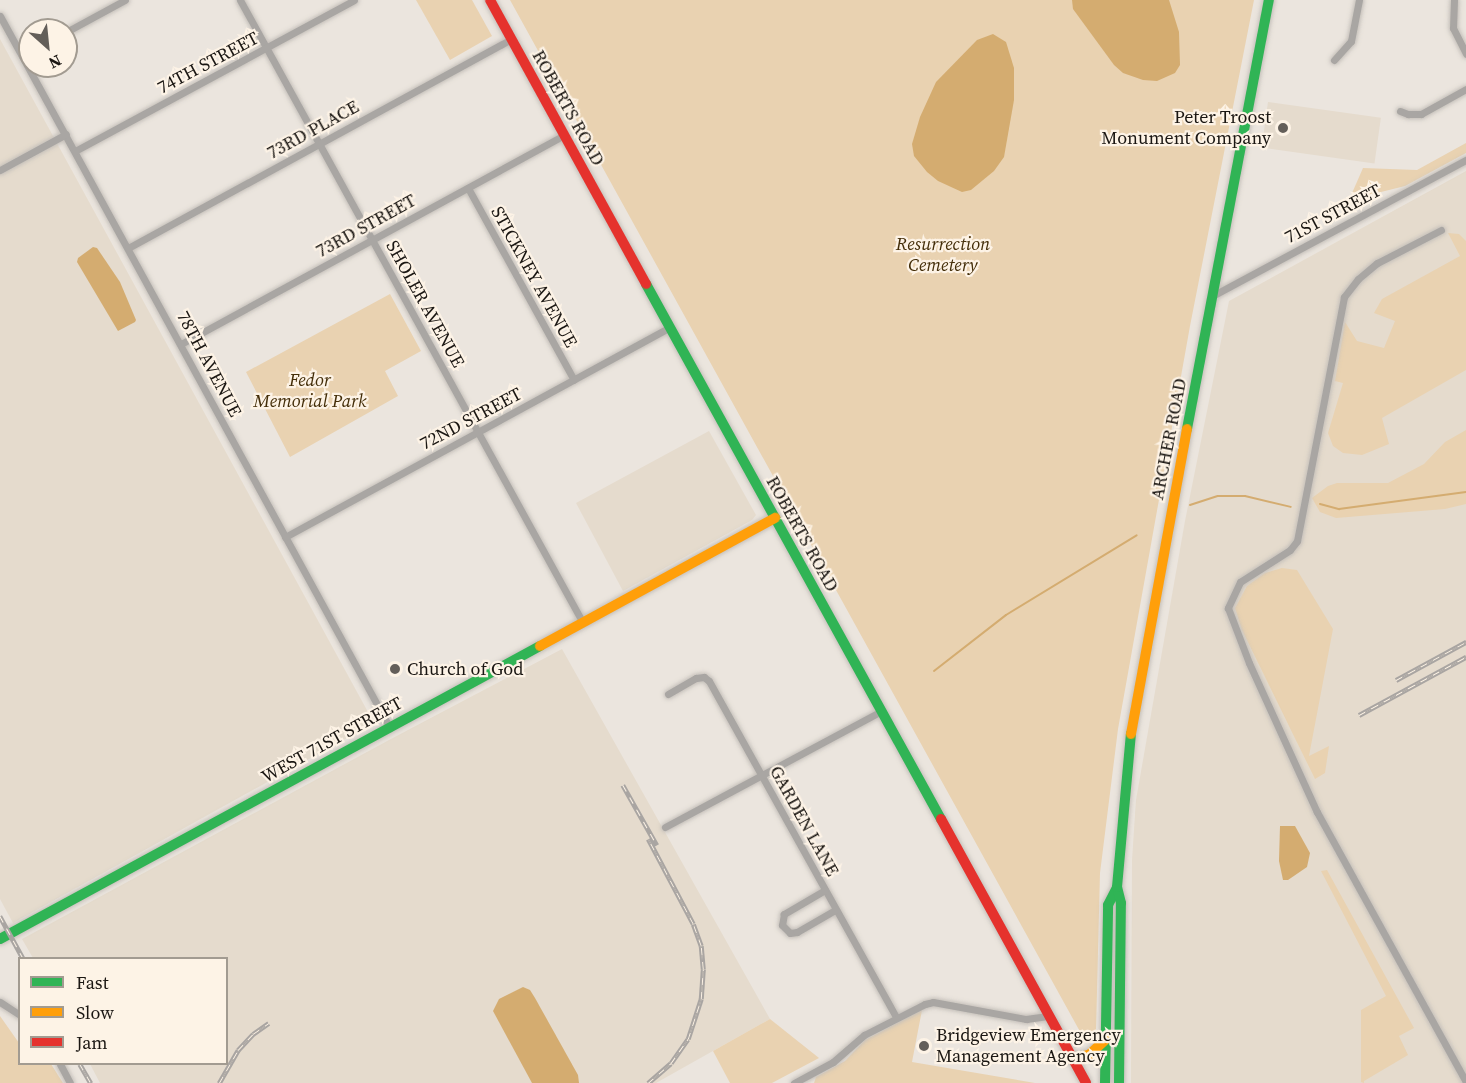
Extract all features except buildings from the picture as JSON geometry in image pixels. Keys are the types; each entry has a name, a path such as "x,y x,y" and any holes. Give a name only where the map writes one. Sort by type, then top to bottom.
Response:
{"street":[{"path":"78,25 125,0"},
{"name":"SHOLER AVENUE","path":"240,0 583,623"},
{"name":"74TH STREET","path":"75,151 354,0"},
{"name":"ROBERTS ROAD","path":"490,0 1086,1083"},
{"name":"ARCHER ROAD","path":"1119,1083 1121,903 1117,887 1127,762 1138,688 1269,0"},
{"path":"1334,60 1351,41 1359,0"},
{"path":"1454,0 1453,28 1466,54"},
{"name":"78TH AVENUE","path":"0,16 18,49"},
{"name":"73RD PLACE","path":"128,248 512,39"},
{"name":"78TH AVENUE","path":"34,78 182,344 390,728"},
{"path":"1400,111 1413,115 1421,114 1466,89"},
{"path":"0,170 66,134"},
{"name":"73RD STREET","path":"182,344 564,135"},
{"name":"71ST STREET","path":"1214,295 1466,160"},
{"name":"STICKNEY AVENUE","path":"468,188 574,380"},
{"path":"1441,230 1377,263 1358,279 1344,297 1297,541 1290,550 1240,582 1228,608 1249,663 1317,812 1466,1082"},
{"name":"72ND STREET","path":"285,537 670,327"},
{"name":"WEST 71ST STREET","path":"0,939 775,518"},
{"name":"GARDEN LANE","path":"668,694 696,678 704,677 709,681 896,1017"},
{"path":"665,827 881,711"},
{"name":"ARCHER ROAD","path":"1105,1083 1108,905 1117,887"},
{"path":"825,890 784,914 782,925 790,933 797,932 836,910"},
{"path":"0,1002 18,1014"},
{"path":"794,1083 833,1062 857,1040 896,1017 933,1002 1026,1019 1048,1016"},
{"path":"1071,1059 1089,1055 1105,1040"},
{"path":"61,1065 70,1083"}],"shaded area":[{"path":"1072,0 1169,0 1179,32 1180,65 1175,73 1157,81 1143,80 1123,73 1114,65 1073,9"},
{"path":"993,34 1006,42 1014,68 1014,100 1004,157 994,171 971,190 962,192 938,181 927,172 914,156 912,144 920,117 936,82 977,40"},
{"path":"0,39 18,72 18,78 21,78 374,723 13,923 0,899"},
{"path":"1268,102 1381,118 1374,163 1262,148"},
{"path":"1466,171 1466,1083 1131,1083 1132,860 1136,800 1185,521 1229,301"},
{"path":"93,247 97,248 120,282 136,320 118,331 77,262 78,258"},
{"path":"709,431 756,515 752,520 623,591 576,503"},
{"path":"562,649 770,1019 656,1083 100,1083 91,1065 228,1065 228,957 32,957 22,939"},
{"path":"1280,826 1295,826 1310,853 1307,867 1288,880 1283,880 1279,861"},
{"path":"523,987 530,990 535,998 578,1075 579,1083 532,1083 493,1011 499,999"}],"green space":[{"path":"416,0 472,0 492,36 450,60"},
{"name":"Resurrection Cemetery","path":"510,0 1254,0 1190,326 1118,729 1100,873 1096,1031 1083,1037"},
{"path":"1466,143 1466,153 1405,186 1349,200 1363,168 1417,170"},
{"path":"1448,233 1459,234 1466,241 1466,370 1382,418 1389,444 1362,455 1343,453 1333,446 1328,433 1343,383 1335,381 1345,322 1357,341 1384,348 1395,321 1374,313 1382,299 1460,256"},
{"name":"Fedor Memorial Park","path":"390,294 421,351 385,371 398,396 290,457 246,372"},
{"path":"1466,430 1466,504 1445,509 1336,518 1320,512 1312,498 1328,486 1337,483 1388,483 1424,464 1445,442"},
{"path":"1282,568 1297,570 1333,629 1309,756 1329,746 1325,773 1315,779 1242,630 1235,608 1247,586 1265,573"},
{"path":"1327,870 1414,1028 1399,1036 1408,1055 1364,1083 1361,1082 1361,1010 1386,996 1321,871"},
{"path":"922,1010 912,1062 1035,1083 814,1083 816,1077 845,1061 865,1040"},
{"path":"0,1016 18,1042 18,1065 52,1065 63,1083 0,1083"},
{"path":"770,1019 819,1058 772,1083 730,1083 713,1051"}],"waterway":[{"path":"1320,504 1339,509 1466,492"},
{"path":"1190,505 1218,496 1245,496 1291,507"},
{"path":"934,671 1006,615 1137,535"}],"railway":[{"path":"1396,680 1466,642"},
{"path":"1359,715 1466,657"},
{"path":"623,785 657,845"},
{"path":"648,839 693,924 701,946 703,969 701,999 688,1039 671,1063 648,1083"},
{"path":"0,916 22,957"},
{"path":"219,1083 238,1050 253,1034 269,1023"},
{"path":"81,1065 91,1083"}],"traffic: fast":[{"path":"1187,429 1269,0"},
{"path":"646,284 941,819"},
{"path":"0,939 540,646"},
{"path":"1119,1083 1121,903 1117,887 1131,734"},
{"path":"1105,1083 1108,905 1117,887"}],"traffic: slow":[{"path":"1131,734 1187,429"},
{"path":"540,646 775,518"},
{"path":"1071,1059 1089,1055 1105,1040"}],"traffic: jam":[{"path":"490,0 646,284"},
{"path":"941,819 1086,1083"}],"place":[{"name":"Peter Troost Monument Company","path":"1283,128"},
{"name":"Church of God","path":"395,669"},
{"name":"Bridgeview Emergency Management Agency","path":"924,1046"}]}
